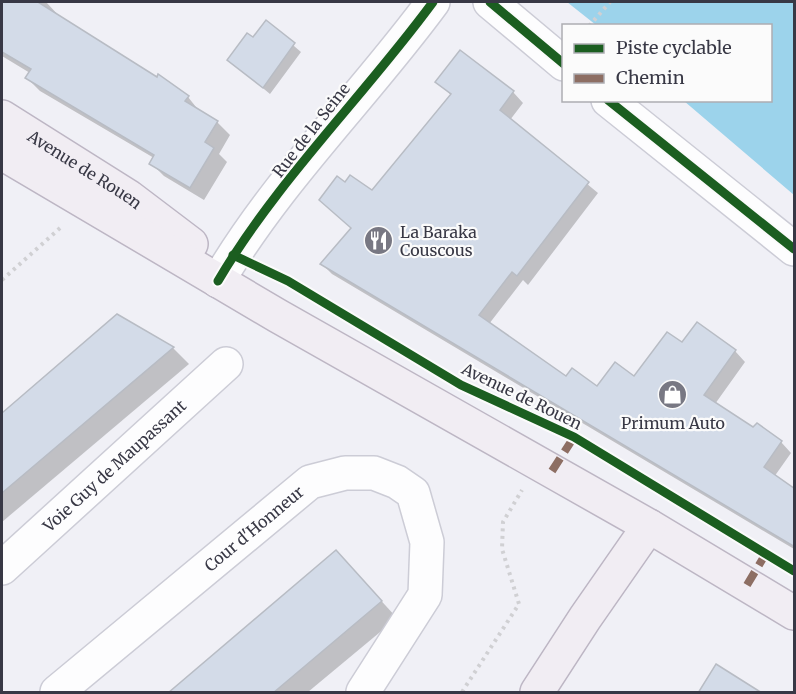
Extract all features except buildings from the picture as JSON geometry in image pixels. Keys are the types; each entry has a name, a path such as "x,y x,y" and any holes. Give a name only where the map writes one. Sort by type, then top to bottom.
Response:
{"main road":[{"name":"Avenue de Rouen","path":"2,117 129,197 221,275 278,316 649,526 795,613"},
{"name":"Avenue de Rouen","path":"2,153 221,275"},
{"path":"537,693 585,618 649,526"}],"street":[{"name":"Rue de la Seine","path":"221,275 310,152 433,2"},
{"path":"490,2 562,62"},
{"path":"611,102 795,249"},
{"name":"Voie Guy de Maupassant","path":"2,567 226,364"},
{"name":"Cour d'Honneur","path":"57,693 309,482 345,473 374,473 397,482 413,494 427,542 427,573 425,594 363,693"}],"path":[{"path":"591,24 610,2"},
{"path":"2,280 60,228"},
{"path":"462,693 519,604 502,549 503,522 529,477 552,471"}],"water":[{"path":"567,2 794,2 794,195 685,102 772,102 772,24 595,24"}],"marked path":[{"path":"552,471 574,437"},
{"path":"747,585 765,555"}],"cycle path":[{"path":"218,281 267,208 433,2"},
{"path":"490,2 562,62"},
{"path":"610,102 794,249"},
{"path":"233,255 288,281 461,385 574,437 794,571"}],"place":[{"name":"La Baraka Couscous","path":"379,241"},
{"name":"Primum Auto","path":"673,395"}]}
